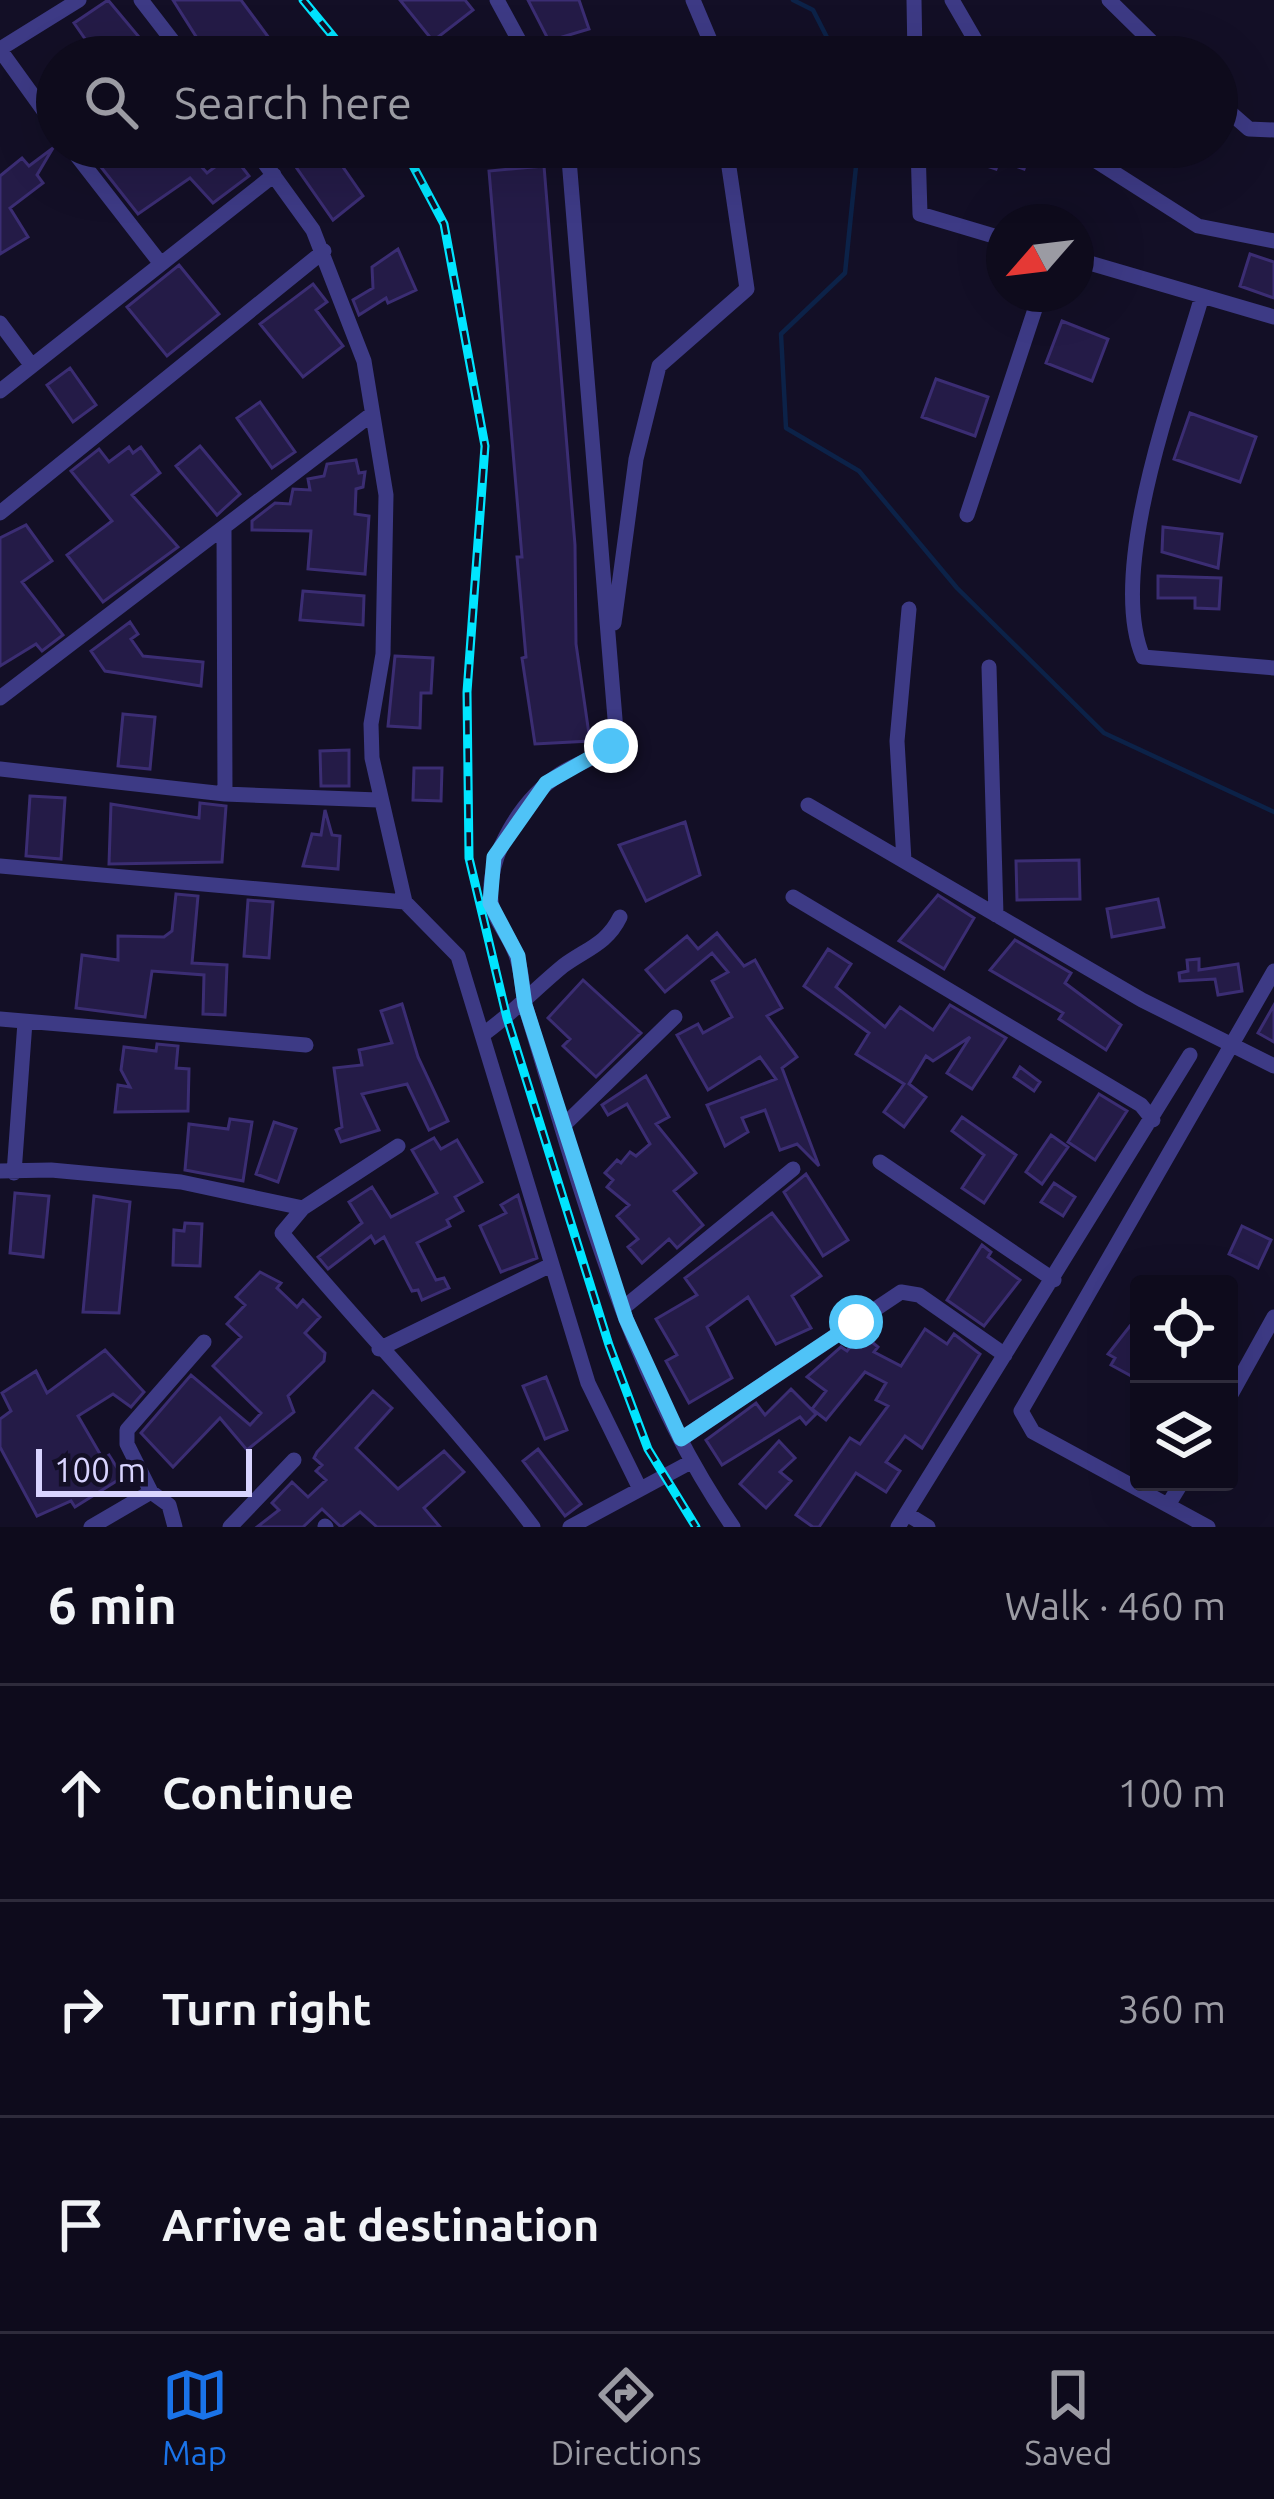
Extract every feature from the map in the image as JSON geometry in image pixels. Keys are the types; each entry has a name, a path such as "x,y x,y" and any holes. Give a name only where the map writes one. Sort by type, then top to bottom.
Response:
{"street":[{"path":"36,100 0,50 79,0"},
{"path":"142,0 169,36"},
{"path":"497,0 517,36"},
{"path":"692,0 708,36"},
{"path":"914,0 915,36"},
{"path":"952,0 973,36"},
{"path":"1109,0 1146,36"},
{"path":"1238,119 1249,129 1274,130"},
{"path":"86,168 161,264"},
{"path":"268,168 323,251 364,361 386,495 383,654 371,724 378,800 404,902 458,956 588,1383 639,1487"},
{"path":"570,168 616,731 611,746 546,783 494,857 490,903 518,956 525,1005 622,1309 689,1463 733,1527"},
{"path":"610,656 636,459 659,366 747,289 729,168"},
{"path":"919,168 920,214 986,233"},
{"path":"1107,168 1198,226 1274,242"},
{"path":"0,391 274,176"},
{"path":"0,512 323,251"},
{"path":"1094,265 1274,317"},
{"path":"1202,296 1142,505 1131,628 1143,657 1274,668"},
{"path":"967,514 1034,312"},
{"path":"0,323 32,366"},
{"path":"0,698 372,414"},
{"path":"224,529 225,794"},
{"path":"904,861 897,741 909,609"},
{"path":"989,667 995,915"},
{"path":"0,769 225,794 378,800"},
{"path":"808,805 1229,1047 1274,1066"},
{"path":"0,866 404,902"},
{"path":"793,897 979,1004 1141,1105 1153,1120"},
{"path":"482,1035 525,1005 562,967 610,937 620,917"},
{"path":"1208,1527 1033,1432 1021,1411 1274,971"},
{"path":"562,1127 676,1017"},
{"path":"0,1019 306,1045"},
{"path":"25,1022 7,1172 51,1169 181,1182 303,1208"},
{"path":"928,1527 903,1520 1190,1055"},
{"path":"398,1146 303,1208 282,1233 379,1349 485,1462 533,1527"},
{"path":"880,1162 1054,1280"},
{"path":"622,1309 793,1169"},
{"path":"379,1349 551,1264"},
{"path":"681,1439 901,1292 920,1295 1005,1355"},
{"path":"1238,1383 1273,1321"},
{"path":"175,1527 169,1505 151,1492 127,1444 127,1430 204,1342"},
{"path":"230,1527 294,1460"},
{"path":"570,1527 689,1463"},
{"path":"1168,1505 1176,1491"},
{"path":"91,1527 151,1492"}],"building":[{"path":"108,0 138,36 83,36 74,23"},
{"path":"173,0 241,0 268,36 196,36"},
{"path":"400,0 465,0 473,10 439,36 429,36"},
{"path":"528,0 579,0 589,29 546,36"},
{"path":"22,158 29,166 36,161 43,183 10,208 28,237 0,254 0,176"},
{"path":"102,168 203,168 207,173 214,168 243,168 249,176 213,203 190,178 138,214"},
{"path":"297,168 344,168 363,196 333,220"},
{"path":"544,168 575,545 576,644 590,741 535,744 522,658 526,657 517,557 522,557 489,171"},
{"path":"398,249 416,290 388,303 386,298 359,315 353,300 373,288 372,267"},
{"path":"1250,254 1274,262 1274,298 1240,286"},
{"path":"179,265 219,314 167,356 127,307"},
{"path":"313,284 327,302 316,310 343,346 303,377 260,324"},
{"path":"1062,321 1108,339 1092,381 1046,363"},
{"path":"70,368 96,405 73,422 47,385"},
{"path":"936,379 988,397 975,436 922,417"},
{"path":"260,402 295,452 272,468 237,418"},
{"path":"1190,413 1256,437 1240,482 1174,459"},
{"path":"200,446 240,494 217,515 176,466"},
{"path":"129,447 133,453 141,447 160,473 132,495 178,547 103,602 67,555 112,521 71,471 99,449 109,462"},
{"path":"356,460 359,473 365,472 363,487 356,489 355,514 369,516 365,574 308,569 311,531 252,530 252,521 275,503 290,504 293,489 310,490 308,479 324,476 327,464"},
{"path":"26,525 52,561 22,582 63,635 42,651 36,644 0,666 0,538"},
{"path":"1163,527 1222,534 1218,568 1162,552"},
{"path":"1158,576 1221,578 1219,609 1195,608 1195,598 1158,598"},
{"path":"303,591 364,596 363,625 300,620"},
{"path":"130,622 138,634 131,639 143,656 203,662 201,686 105,671 91,651"},
{"path":"395,656 433,658 431,693 421,693 420,728 388,726"},
{"path":"123,714 155,717 150,769 118,766"},
{"path":"349,750 349,786 321,786 320,751"},
{"path":"414,768 442,768 441,801 413,800"},
{"path":"30,796 65,798 61,859 26,856"},
{"path":"200,803 226,806 222,862 109,864 111,804 199,818"},
{"path":"325,810 332,835 340,836 338,869 303,866 312,834 321,835"},
{"path":"685,822 700,875 646,901 619,845"},
{"path":"1079,860 1080,899 1017,900 1016,861"},
{"path":"176,894 198,896 192,963 227,965 225,1015 203,1014 204,975 152,971 145,1017 76,1008 82,955 118,960 118,936 164,937 172,931"},
{"path":"938,895 974,918 944,969 899,941"},
{"path":"1158,899 1164,927 1112,937 1107,909"},
{"path":"248,900 273,902 269,958 244,956"},
{"path":"717,933 744,966 755,960 782,1008 767,1016 797,1057 782,1068 819,1166 797,1144 780,1150 765,1110 742,1118 748,1132 725,1146 707,1105 776,1079 760,1057 708,1090 677,1035 698,1024 703,1033 732,1017 712,981 728,972 712,953 665,992 646,970 687,936 698,949"},
{"path":"1015,940 1071,973 1065,983 1121,1025 1106,1050 1059,1019 1063,1013 990,970"},
{"path":"828,949 851,964 836,987 885,1027 900,1007 933,1030 950,1005 1006,1038 972,1089 947,1073 970,1037 933,1061 926,1056 909,1084 926,1097 904,1127 884,1112 904,1084 856,1054 869,1033 804,986"},
{"path":"1199,959 1199,970 1238,964 1242,991 1218,995 1215,979 1180,981 1179,973 1188,971 1187,960"},
{"path":"583,980 641,1033 596,1077 563,1046 570,1039 548,1018"},
{"path":"402,1004 418,1057 448,1121 429,1130 407,1084 362,1094 379,1130 341,1142 336,1130 342,1127 334,1068 362,1065 359,1050 392,1043 381,1011"},
{"path":"1274,1005 1274,1042 1258,1033"},
{"path":"157,1044 178,1046 176,1068 189,1069 188,1111 115,1112 118,1085 130,1087 121,1070 124,1047 156,1051"},
{"path":"1020,1067 1040,1082 1034,1091 1014,1077"},
{"path":"646,1076 669,1117 656,1124 696,1173 674,1191 703,1225 677,1248 669,1239 642,1263 628,1247 638,1239 617,1216 629,1205 607,1187 613,1180 605,1173 617,1160 621,1163 630,1152 636,1156 650,1144 627,1104 608,1115 602,1105"},
{"path":"1099,1094 1127,1111 1095,1160 1068,1142"},
{"path":"962,1117 1016,1155 984,1203 962,1188 984,1155 952,1131"},
{"path":"230,1119 252,1122 243,1181 185,1170 189,1124 228,1129"},
{"path":"274,1122 296,1129 278,1182 256,1174"},
{"path":"1051,1135 1068,1147 1042,1184 1026,1172"},
{"path":"434,1138 441,1149 457,1140 482,1182 455,1197 463,1211 447,1220 450,1226 417,1243 436,1280 444,1278 449,1288 422,1300 418,1290 412,1291 384,1237 375,1243 371,1236 328,1269 318,1257 362,1223 349,1202 372,1187 391,1217 437,1193 412,1150"},
{"path":"806,1174 848,1240 823,1256 784,1192"},
{"path":"1054,1183 1075,1197 1063,1216 1041,1202"},
{"path":"15,1193 49,1196 43,1257 10,1253"},
{"path":"518,1195 537,1258 501,1272 480,1226 506,1213 501,1205"},
{"path":"94,1196 130,1202 119,1313 83,1312"},
{"path":"772,1213 821,1276 792,1296 811,1328 776,1344 748,1297 707,1327 732,1378 689,1403 666,1361 677,1355 656,1319 697,1295 685,1278"},
{"path":"185,1223 202,1224 200,1266 173,1265 174,1230 184,1231"},
{"path":"1242,1226 1271,1240 1258,1268 1229,1254"},
{"path":"982,1245 991,1252 988,1257 1020,1280 984,1326 947,1300"},
{"path":"260,1272 281,1283 277,1288 297,1307 303,1300 320,1317 305,1333 325,1353 324,1361 288,1396 294,1412 247,1450 220,1418 173,1467 141,1433 191,1375 250,1425 261,1413 213,1366 241,1337 227,1324 245,1305 236,1297"},
{"path":"1130,1326 1130,1375 1111,1365 1115,1358 1108,1354"},
{"path":"925,1329 947,1344 954,1334 980,1354 922,1448 905,1436 886,1462 900,1471 886,1492 856,1473 819,1527 813,1527 796,1515 850,1438 860,1444 888,1406 876,1400 886,1383 865,1372 826,1420 812,1409 826,1391 807,1377 841,1347 847,1351 861,1333 878,1347 874,1352 901,1366"},
{"path":"105,1350 144,1392 131,1407 113,1394 78,1416 103,1459 109,1455 123,1477 75,1507 71,1501 37,1516 0,1447 0,1419 11,1411 2,1393 36,1371 47,1393"},
{"path":"546,1377 567,1430 545,1439 523,1386"},
{"path":"791,1389 816,1414 806,1424 800,1417 722,1465 706,1440 756,1403 765,1415"},
{"path":"373,1391 392,1408 356,1448 398,1489 444,1451 464,1472 424,1508 440,1527 377,1527 360,1512 341,1527 322,1509 303,1527 257,1527 279,1510 272,1503 292,1482 308,1497 326,1480 316,1471 322,1465 314,1458 317,1452"},
{"path":"779,1441 795,1458 780,1472 791,1481 766,1508 740,1484"},
{"path":"538,1449 581,1504 565,1516 523,1461"}],"waterway":[{"path":"793,0 813,10 826,36"},
{"path":"856,168 845,273 781,334 786,428 859,471 957,588 1104,733 1274,812"}],"railway":[{"path":"303,0 333,36"},
{"path":"414,168 444,224 485,446 467,692 469,858 507,1018 609,1345 648,1449 696,1527"}],"route":[{"path":"611,746 546,783 518,819 494,857 490,903 518,956 525,1005 626,1319 681,1439 856,1322"}]}
